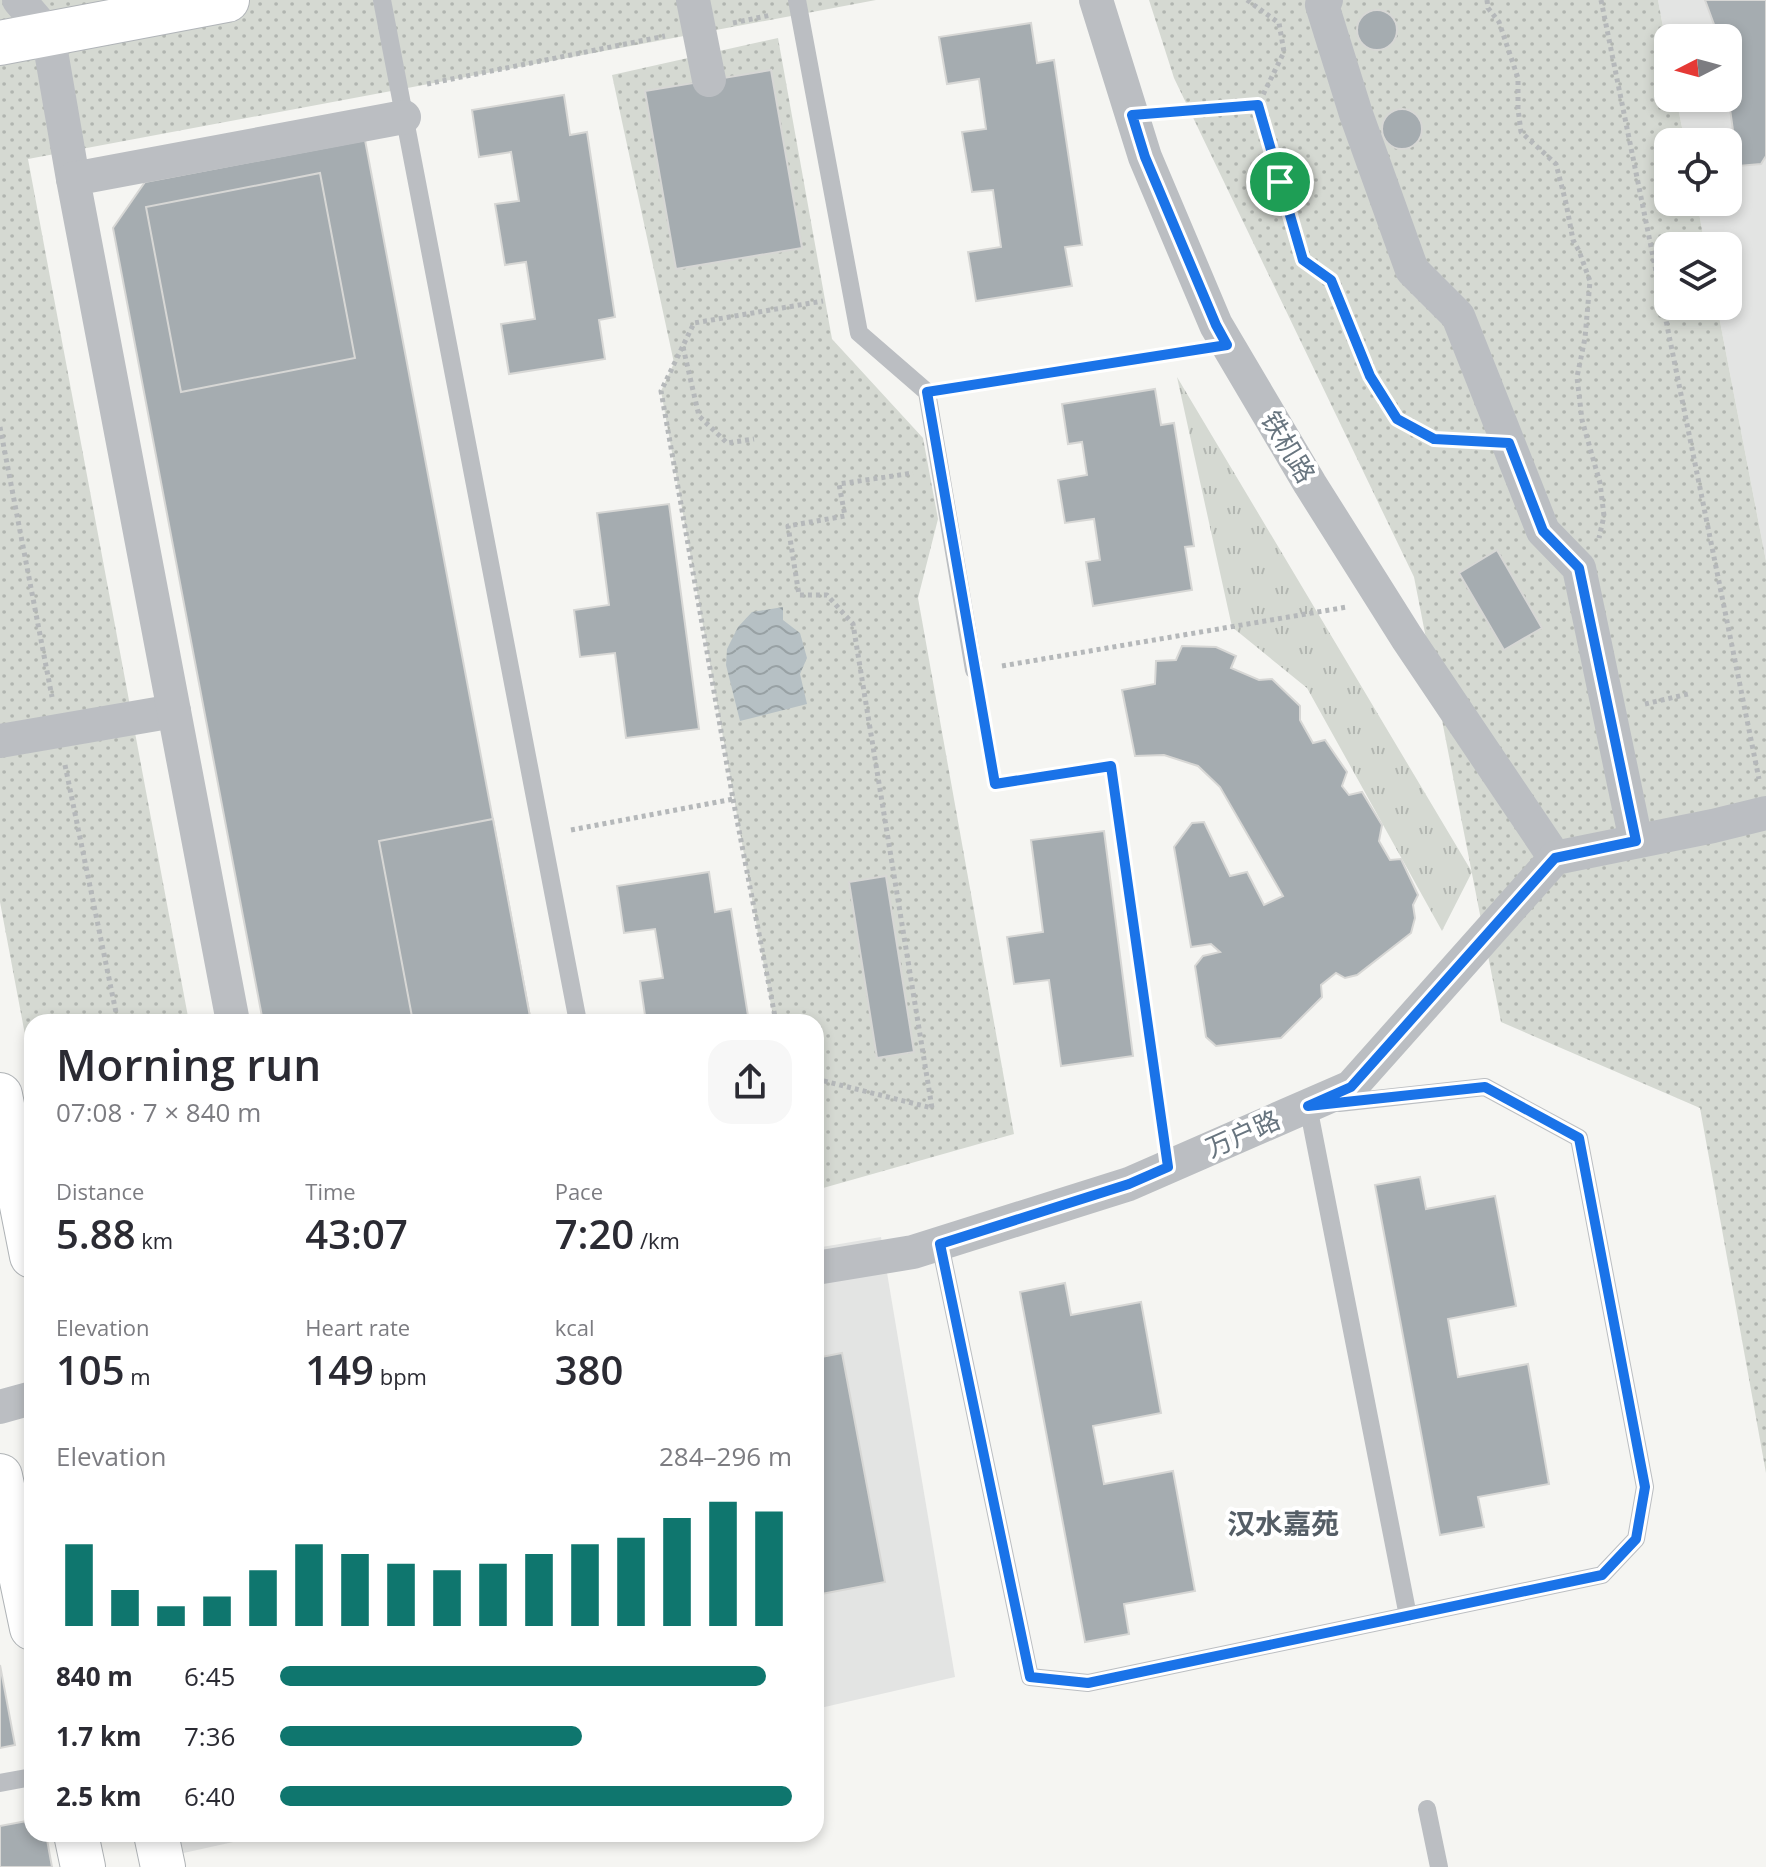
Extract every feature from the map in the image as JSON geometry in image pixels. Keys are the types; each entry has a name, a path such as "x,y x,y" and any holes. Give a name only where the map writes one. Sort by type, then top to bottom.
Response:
{"main road":[{"path":"0,43 227,0"},
{"path":"0,1095 24,1216"},
{"path":"0,1476 24,1590"},
{"path":"78,1842 83,1867"},
{"path":"158,1842 163,1867"}],"street":[{"path":"19,0 48,34 231,1014"},
{"name":"铁机路","path":"1096,0 1151,171 1216,325 1383,600 1555,858"},
{"path":"1326,0 1322,5 1356,114 1412,270 1458,316 1543,531 1579,568 1636,841"},
{"path":"696,15 709,80"},
{"path":"73,179 401,103"},
{"path":"0,741 174,711"},
{"path":"1555,858 1766,813"},
{"name":"万户路","path":"824,1267 913,1252 1129,1184 1351,1087 1555,858"},
{"path":"0,1407 24,1400"}],"lane":[{"path":"382,0 576,1014"},
{"path":"798,5 859,333 927,392 974,670"},
{"path":"940,1244 1030,1677 1088,1683 1408,1616 1602,1575 1636,1539 1645,1487 1579,1138 1485,1087 1308,1106 1408,1616"},
{"path":"0,1783 24,1778"},
{"path":"1427,1809 1439,1867"}],"path":[{"path":"1247,0 1279,23 1284,52 1258,105 1303,260 1331,280 1370,376 1397,419 1434,439 1509,443"},
{"path":"1487,0 1488,8 1499,22 1518,78 1521,132 1556,164 1573,240 1590,281 1585,338 1577,377 1582,420 1600,483 1604,516 1598,547 1579,568"},
{"path":"1601,0 1766,813"},
{"path":"401,103 696,15 798,5"},
{"path":"1132,115 1258,105"},
{"path":"774,1014 661,391 694,323 852,296"},
{"path":"927,392 1227,345"},
{"path":"682,346 699,416 727,443 754,439"},
{"path":"824,1081 932,1108 853,624 827,595 799,595 788,526 845,516 839,484 940,470"},
{"path":"1168,1167 1111,766 995,784 974,670 1383,600"},
{"path":"543,836 733,799"}],"shaded area":[{"path":"1658,0 1766,0 1766,561 1720,320 1742,320 1742,232 1702,232 1700,216 1742,216 1742,128 1682,128 1679,112 1742,112 1742,24 1662,24"},
{"path":"881,1237 955,1677 824,1707 824,1247"},
{"path":"177,1842 233,1842 179,1854"}],"green space":[{"path":"0,0 876,0 28,159 188,1014 24,1014 24,1030 0,902"},
{"path":"1149,0 1658,0 1662,24 1654,24 1654,112 1679,112 1682,128 1654,128 1654,216 1700,216 1702,232 1654,232 1654,320 1720,320 1766,561 1766,1473 1700,1108 1501,1022 1414,577 1174,78"},
{"path":"778,38 832,339 923,438 938,519 918,598 1014,1134 824,1188 824,1014 773,1014 661,391 674,363 612,75"},
{"path":"1177,377 1472,872 1442,931 1307,688 1232,627"}],"water":[{"path":"783,607 783,620 800,633 807,658 800,674 807,704 740,721 726,665 727,649 738,627 752,612"}],"building":[{"path":"1705,0 1766,0 1766,156 1761,164 1742,166 1742,128 1733,128 1730,112 1742,112 1742,24 1714,24"},
{"path":"1377,10 1391,16 1397,30 1391,44 1377,50 1363,44 1357,30 1363,16"},
{"path":"1031,23 1037,63 1054,60 1082,245 1065,247 1072,286 976,301 968,252 1001,247 993,190 972,192 962,132 986,129 979,79 947,84 939,37"},
{"path":"771,70 802,248 676,269 645,91"},
{"path":"564,95 570,135 587,132 615,317 599,320 605,359 509,374 501,324 535,319 526,262 505,265 495,204 519,201 511,152 479,157 472,110"},
{"path":"1402,109 1416,115 1422,129 1416,143 1402,149 1388,143 1382,129 1388,115"},
{"path":"365,140 529,1014 261,1014 113,228 145,182"},
{"path":"320,173 355,358 181,392 146,207"},
{"path":"1155,389 1161,425 1174,423 1194,546 1185,547 1192,590 1093,606 1086,562 1100,560 1094,519 1065,523 1058,480 1087,475 1082,442 1068,444 1062,404"},
{"path":"669,504 699,729 626,738 615,653 580,657 574,610 609,605 597,513"},
{"path":"1497,550 1542,628 1504,650 1459,573"},
{"path":"1182,646 1216,647 1236,656 1231,668 1259,680 1272,679 1300,706 1300,720 1313,743 1325,740 1347,772 1342,786 1349,795 1362,792 1382,825 1379,841 1390,860 1401,859 1418,895 1413,905 1415,918 1411,933 1357,975 1345,978 1336,973 1321,985 1322,997 1281,1038 1216,1046 1206,1037 1195,966 1203,956 1220,952 1211,944 1191,947 1174,847 1192,823 1204,822 1230,876 1247,872 1264,905 1283,896 1220,787 1198,766 1164,755 1135,756 1122,690 1155,684 1156,661 1176,660"},
{"path":"493,819 530,1014 411,1014 379,841"},
{"path":"1104,831 1133,1056 1061,1066 1049,980 1014,984 1007,937 1043,932 1031,840"},
{"path":"709,872 715,912 731,909 748,1014 645,1014 640,981 663,978 655,929 624,933 617,886"},
{"path":"886,876 914,1052 877,1058 849,882"},
{"path":"1420,1177 1426,1209 1495,1196 1516,1306 1448,1319 1458,1377 1528,1364 1549,1484 1478,1497 1484,1527 1440,1535 1375,1185"},
{"path":"1065,1283 1071,1315 1141,1302 1161,1413 1093,1426 1104,1484 1173,1471 1195,1591 1124,1604 1129,1634 1085,1642 1020,1292"},
{"path":"842,1353 885,1582 824,1593 824,1356"},
{"path":"0,1665 15,1745 0,1748"},
{"path":"24,1822 24,1842 47,1842 52,1867 0,1867 0,1826"}],"district":[{"name":"汉水嘉苑","path":"1283,1524"}],"route":[{"path":"1258,105 1280,182 1303,260 1331,280 1370,376 1397,419 1434,439 1509,443 1543,531 1579,568 1636,841 1555,858 1351,1087 1308,1106 1485,1087 1579,1138 1645,1487 1636,1539 1602,1575 1088,1683 1030,1677 940,1244 1129,1184 1168,1167 1111,766 995,784 927,392 1227,345 1145,157 1132,115 1258,105"}]}
